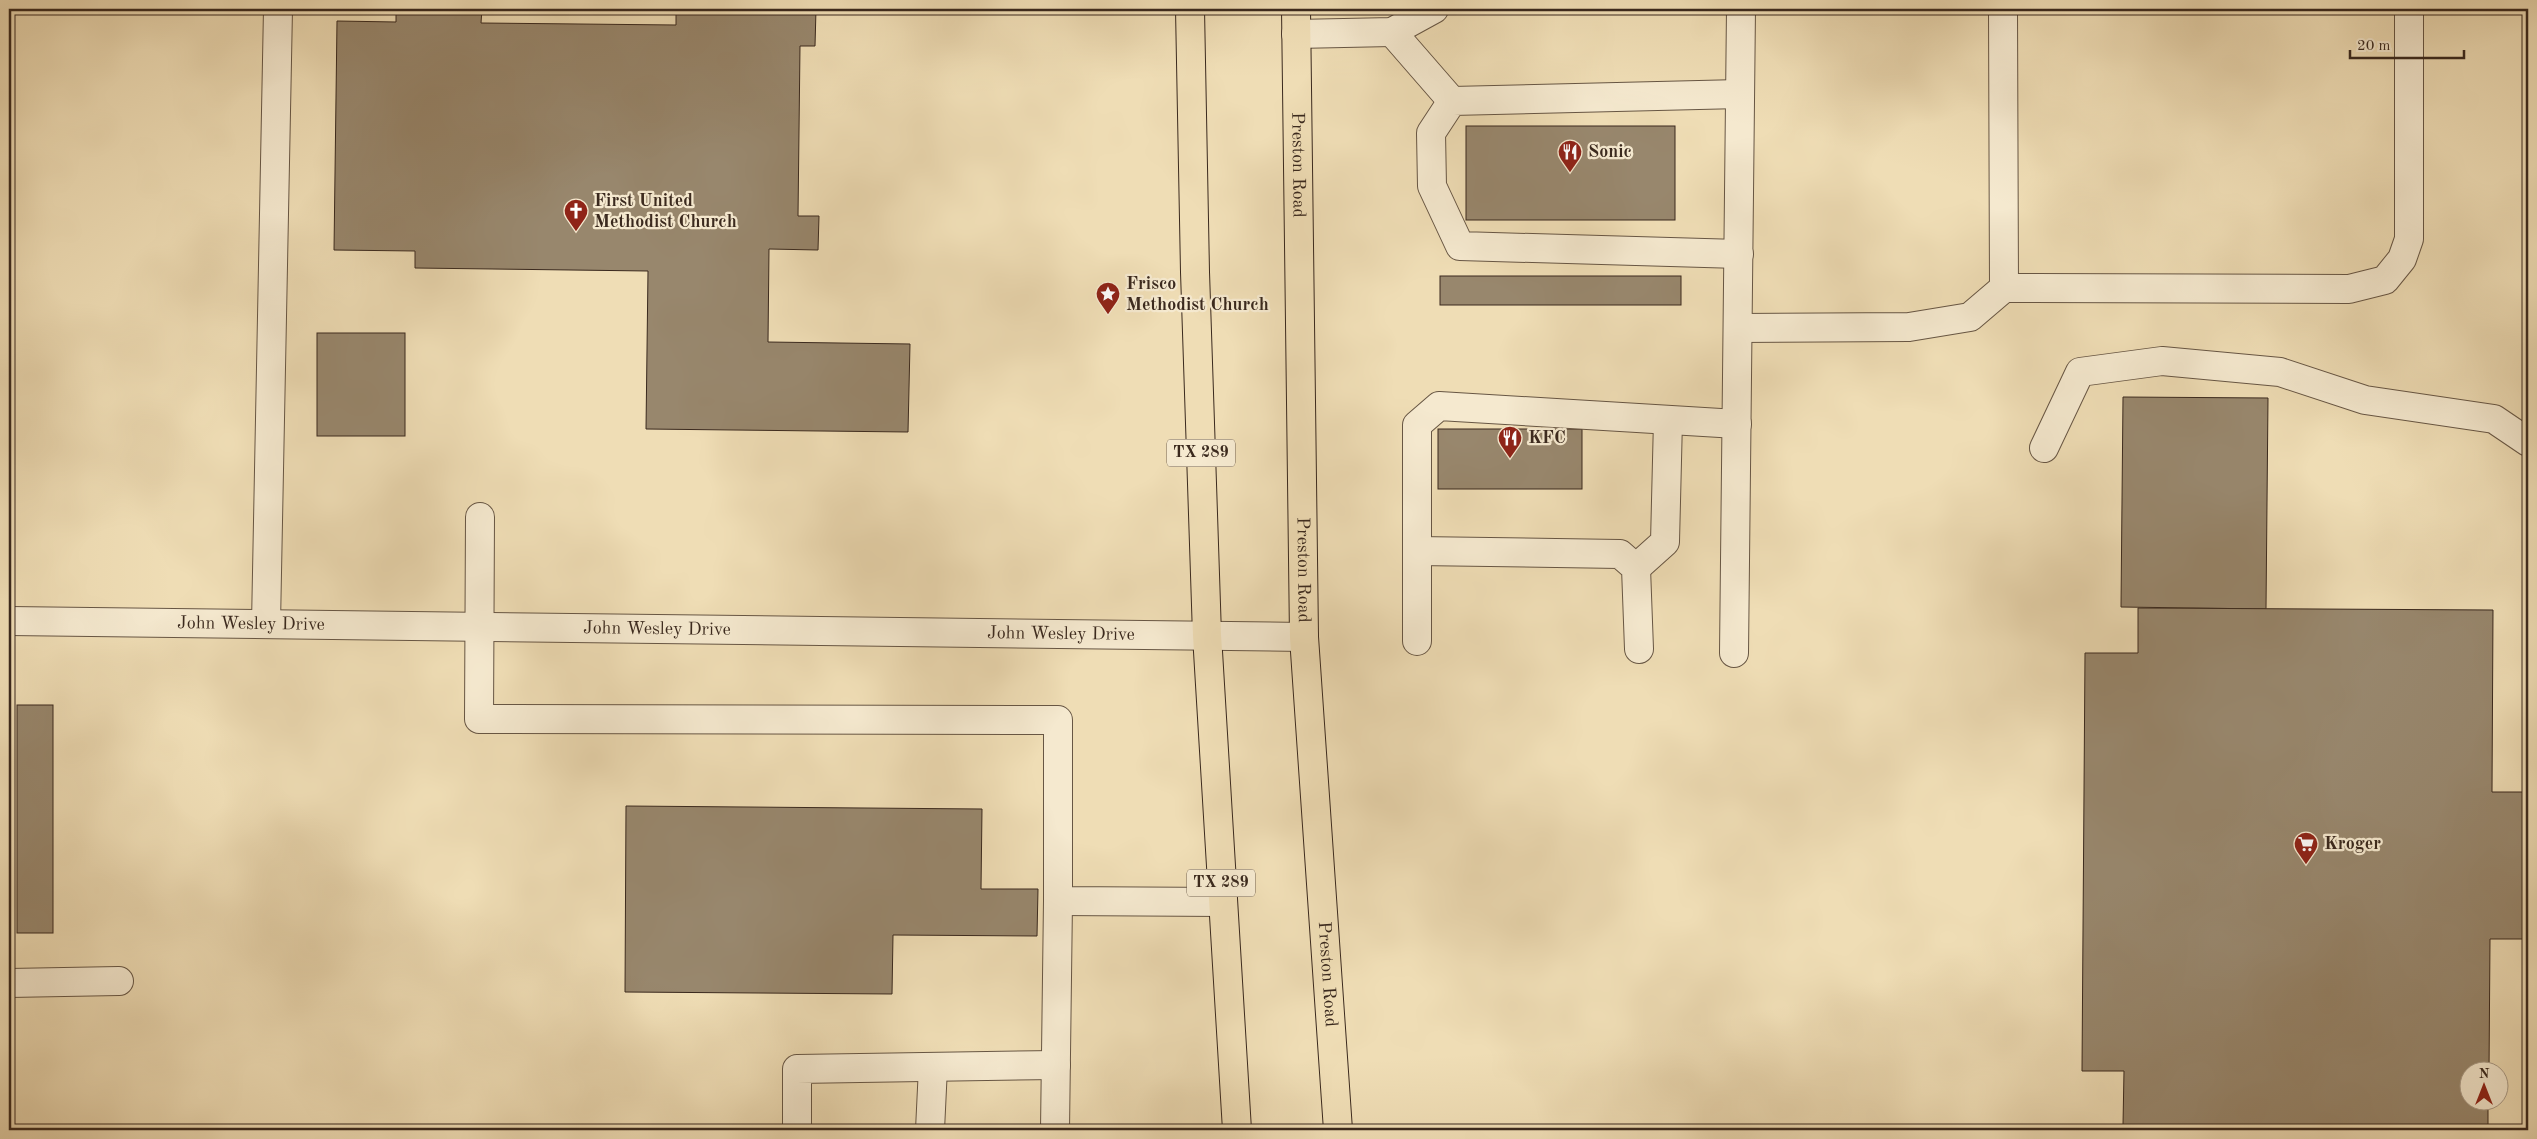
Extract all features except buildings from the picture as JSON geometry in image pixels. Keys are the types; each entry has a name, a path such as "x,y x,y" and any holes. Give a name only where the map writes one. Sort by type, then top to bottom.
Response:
{"main road":[{"name":"TX 289","path":"1190,9 1194,272 1207,635 1237,1130"},
{"name":"Preston Road","path":"1296,21 1304,637 1338,1130"}],"street":[{"path":"266,624 278,9"},
{"path":"1296,21 1392,32 1434,9"},
{"path":"1734,653 1741,9"},
{"path":"2003,9 2004,288"},
{"path":"1738,328 1918,325 1970,317 2004,288 2350,289 2386,280 2402,259 2409,239 2409,9"},
{"path":"1392,32 1452,101"},
{"path":"1452,101 1740,94"},
{"path":"1452,101 1431,133 1432,186 1460,246 1739,254"},
{"path":"2044,448 2080,372 2162,361 2280,372 2365,400 2494,419 2528,442"},
{"path":"1418,641 1417,425 1439,406 1737,424"},
{"path":"1636,568 1665,542 1668,420"},
{"path":"480,517 479,719 1058,720 1056,1130"},
{"path":"1417,551 1620,554 1636,568 1639,650"},
{"name":"John Wesley Drive","path":"9,621 1304,637"},
{"path":"1058,901 1223,902"},
{"path":"9,982 119,981"},
{"path":"797,1130 797,1069 1056,1065"},
{"path":"930,1130 933,1067"}],"place":[{"name":"Sonic","path":"1570,173"},
{"name":"First United Methodist Church","path":"576,232"},
{"name":"Frisco Methodist Church","path":"1108,315"},
{"name":"KFC","path":"1510,459"},
{"name":"Kroger","path":"2306,865"}]}
